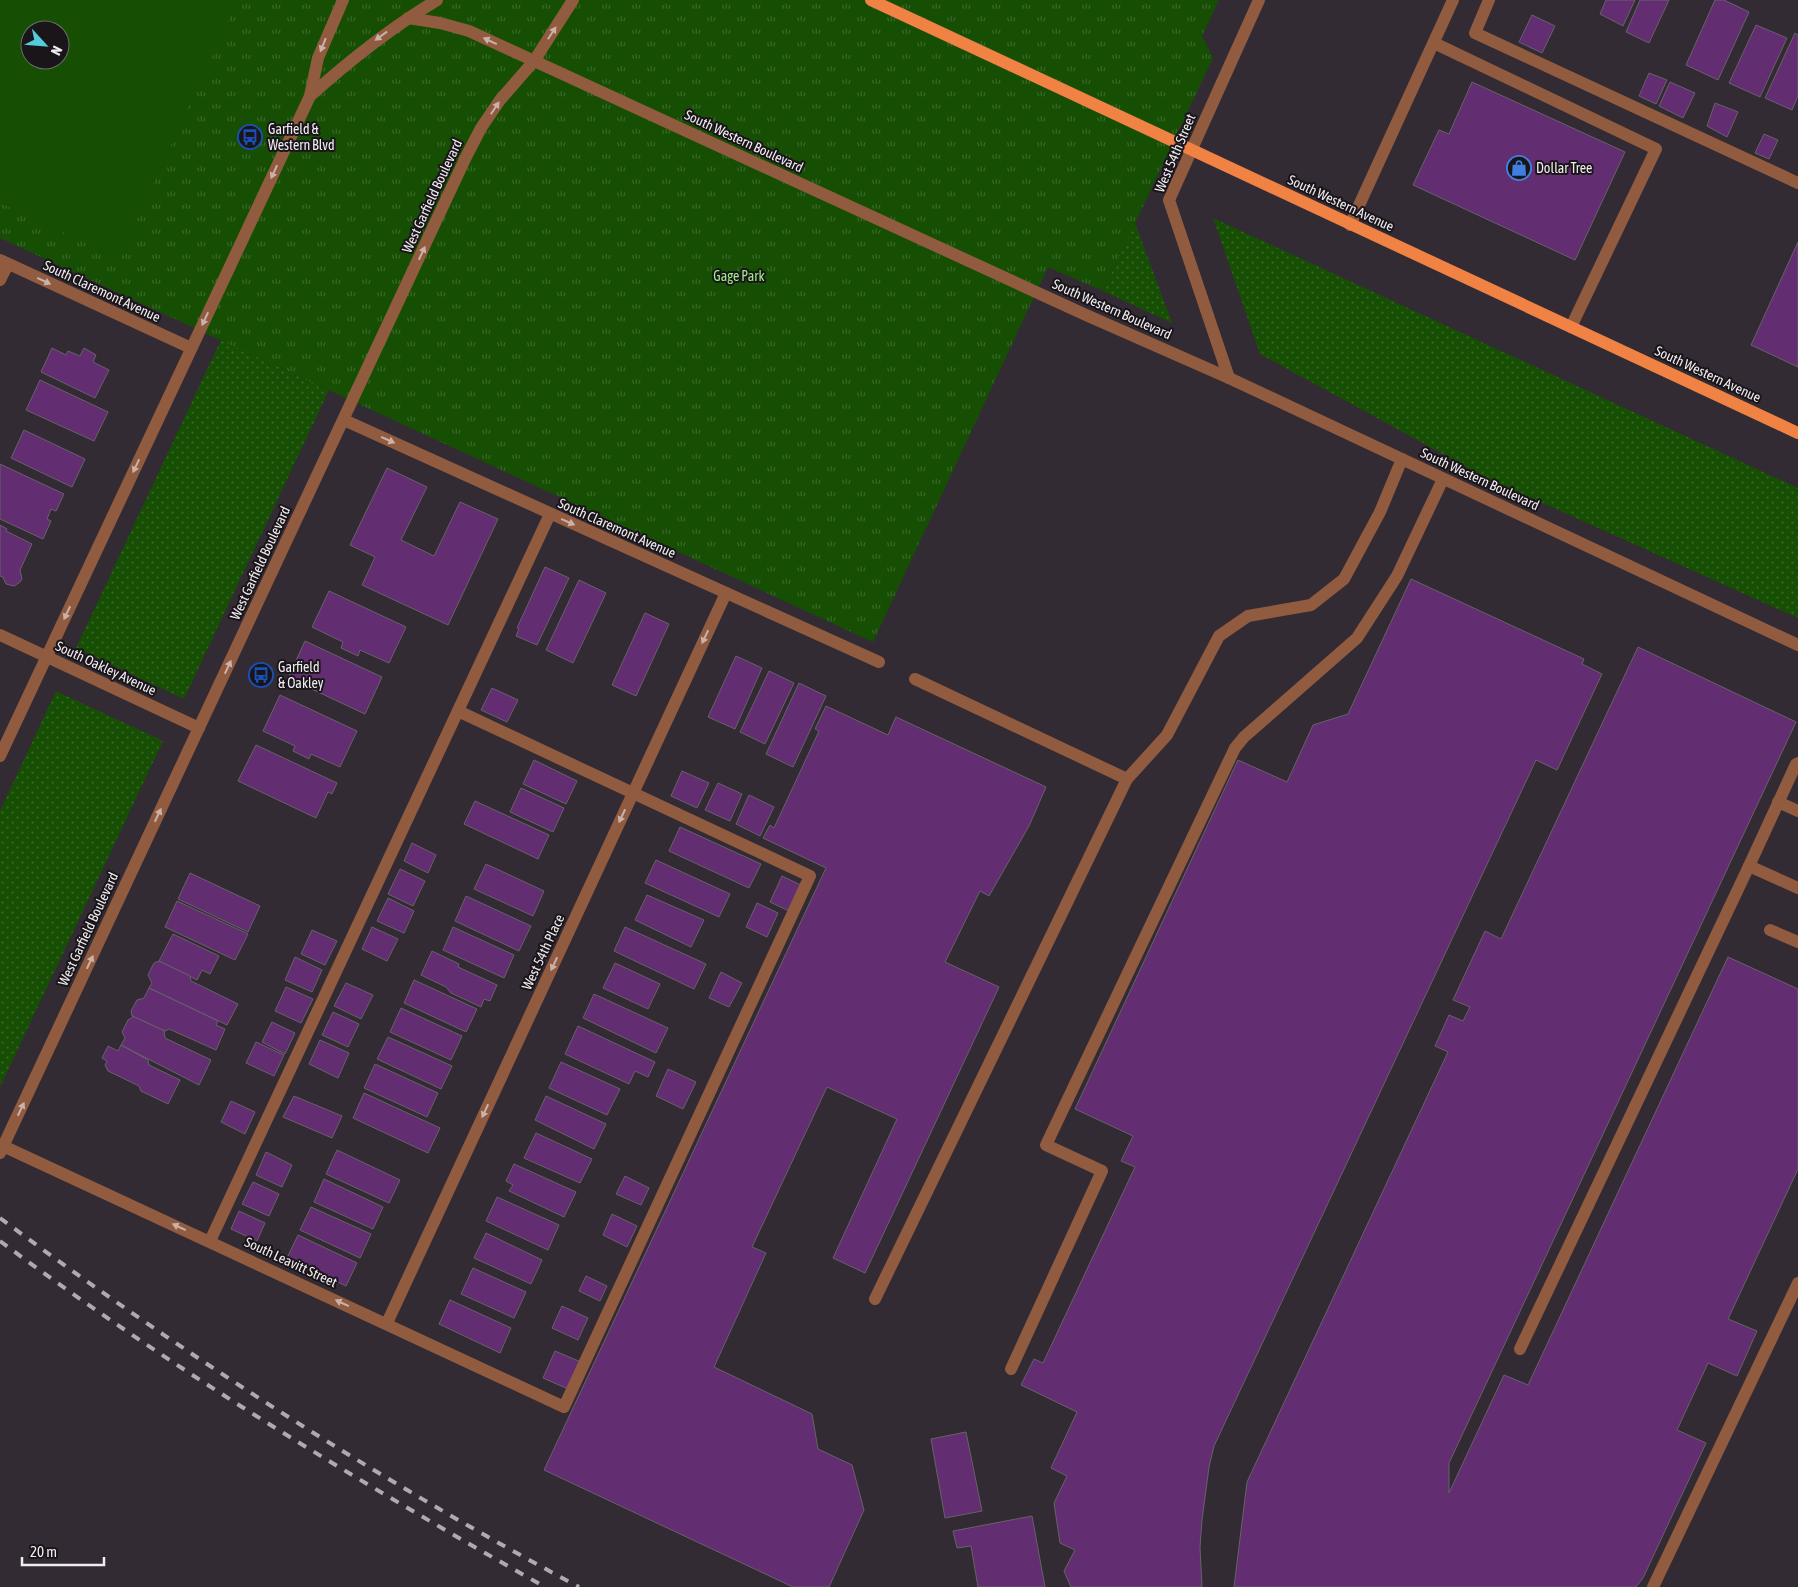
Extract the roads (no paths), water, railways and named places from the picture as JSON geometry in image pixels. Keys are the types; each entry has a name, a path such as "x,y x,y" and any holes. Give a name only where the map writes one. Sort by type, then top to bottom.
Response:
{"main road":[{"name":"South Western Avenue","path":"871,0 1798,433"}],"street":[{"path":"0,756 310,96 318,58 343,0"},
{"path":"310,96 352,58 437,0"},
{"name":"West Garfield Boulevard","path":"2,1149 466,156 481,128 500,100 534,61 573,0"},
{"name":"West 54th Street","path":"1229,378 1169,200 1259,0"},
{"path":"1350,225 1453,0"},
{"path":"1490,0 1475,32 1798,183"},
{"name":"South Western Boulevard","path":"408,18 440,23 469,31 1086,315 1229,378 1798,645"},
{"path":"1434,43 1656,149 1571,327"},
{"path":"0,280 4,262"},
{"name":"South Claremont Avenue","path":"4,262 191,348"},
{"name":"South Claremont Avenue","path":"344,420 878,662"},
{"path":"875,1299 1127,779 1167,735 1219,636 1248,616 1311,605 1344,579 1380,512 1402,459"},
{"path":"1011,1369 1102,1171 1046,1145 1235,748 1244,737 1357,638 1397,576 1443,479"},
{"path":"210,1241 550,514"},
{"name":"West 54th Place","path":"387,1323 726,593"},
{"name":"South Oakley Avenue","path":"0,635 199,728"},
{"path":"915,679 1127,779"},
{"path":"458,711 633,792"},
{"path":"1520,1349 1798,763"},
{"name":"South Leavitt Street","path":"2,1149 210,1241 564,1407 810,876 633,792"},
{"path":"1778,802 1798,811"},
{"path":"1749,866 1798,888"},
{"path":"1770,930 1798,942"},
{"path":"1653,1587 1798,1283"}],"railway":[{"path":"0,1218 140,1318 283,1413 429,1503 579,1587"},
{"path":"0,1241 132,1335 267,1423 545,1587"}],"place":[{"name":"Garfield & Western Blvd","path":"250,137"},
{"name":"Dollar Tree","path":"1519,168"},
{"name":"Garfield & Oakley","path":"261,675"}],"park label":[{"name":"Gage Park","path":"739,276"}]}
